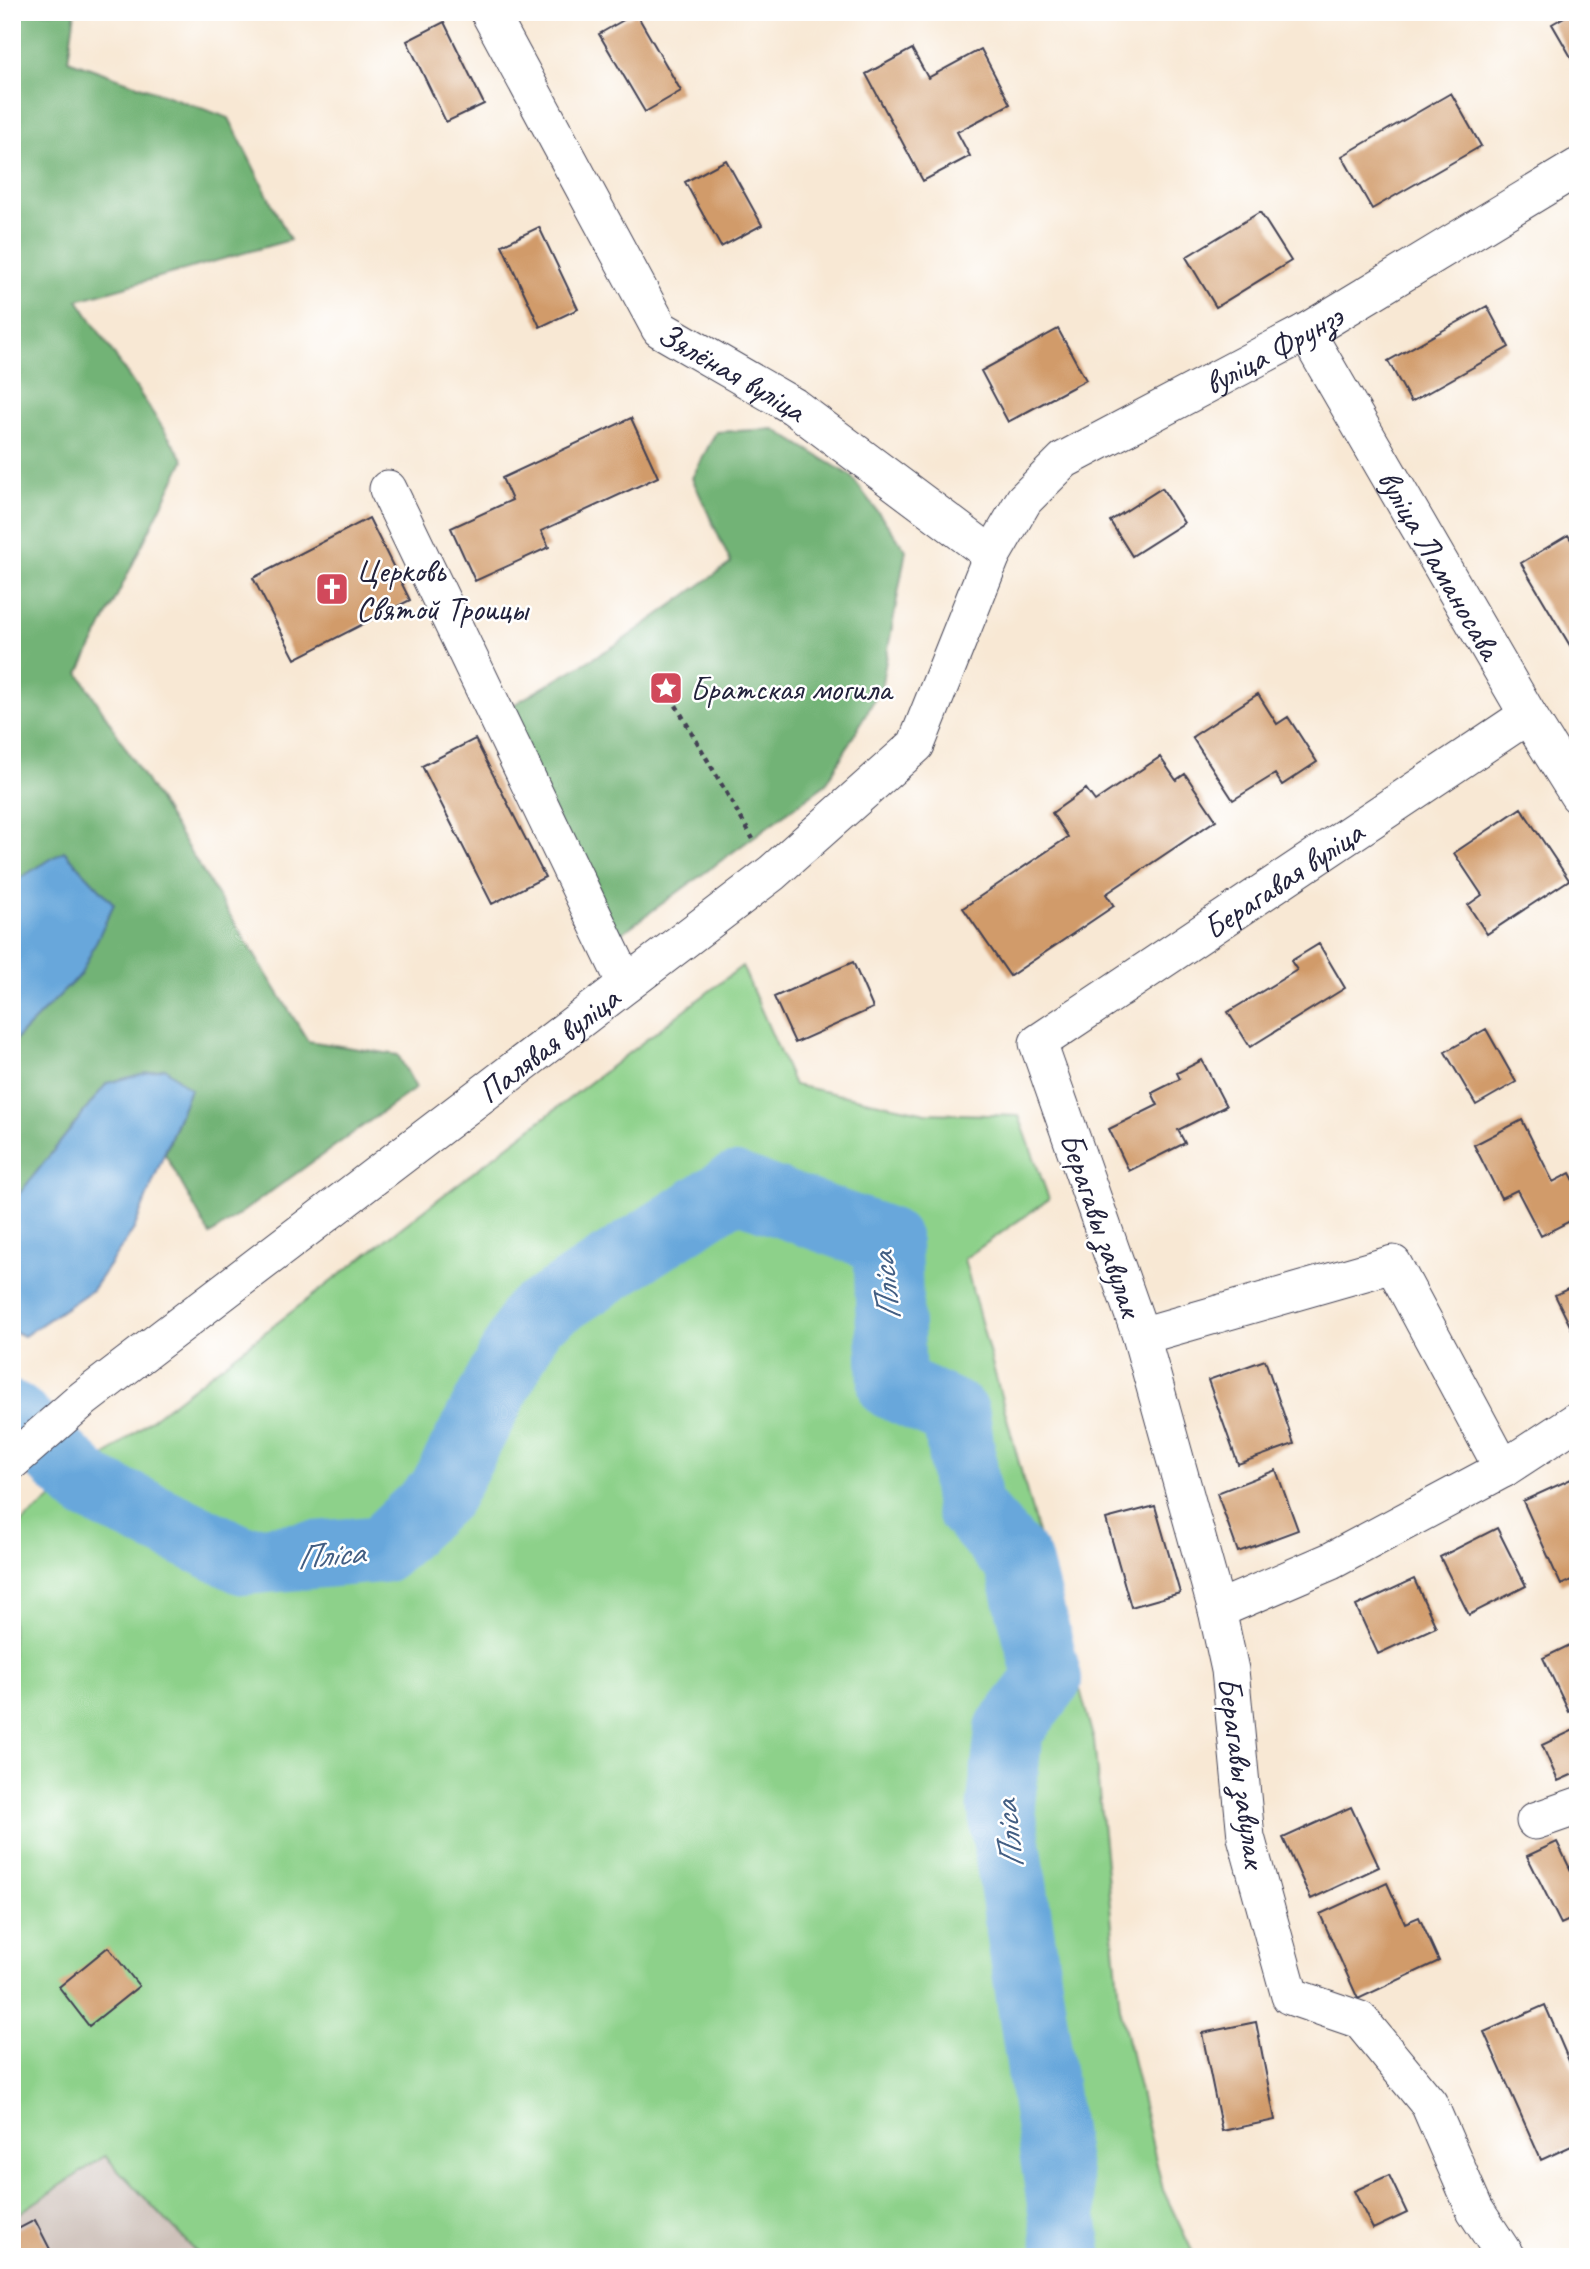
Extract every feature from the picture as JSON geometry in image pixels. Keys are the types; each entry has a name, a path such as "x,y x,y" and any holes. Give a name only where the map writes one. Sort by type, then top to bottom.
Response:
{"street":[{"name":"Зялёная вуліца","path":"489,12 660,329 793,406 992,555"},
{"name":"вуліца Фрунзэ","path":"992,555 1024,500 1064,460 1306,332 1578,167"},
{"name":"вуліца Ламаносава","path":"1306,332 1528,715 1578,795"},
{"path":"388,489 626,985"},
{"name":"Палявая вуліца","path":"12,1461 83,1399 772,873 916,745 992,555"},
{"name":"Берагавая вуліца","path":"1038,1043 1528,715"},
{"name":"Берагавы завулак","path":"1038,1043 1141,1336 1217,1610 1230,1670 1246,1837 1290,1996 1360,2020 1429,2104 1475,2210 1506,2257"},
{"path":"1141,1336 1393,1264 1503,1469"},
{"path":"1217,1610 1331,1561 1503,1469 1578,1420"},
{"path":"1535,1821 1578,1806"}],"path":[{"path":"666,688 772,873"}],"shaded area":[{"path":"106,2156 201,2257 12,2257 12,2218"}],"green space":[{"path":"12,12 75,12 68,60 229,118 290,240 78,300 184,460 79,673 308,1041 398,1055 416,1088 210,1235 165,1154 190,1089 107,1083 12,1203 12,1043 81,974 64,852 12,883"},
{"path":"774,429 851,476 906,550 881,688 826,784 611,941 508,708 619,643 731,563 692,478 716,432"},
{"path":"742,966 794,1085 926,1113 1019,1116 1049,1199 964,1259 1094,1741 1120,2008 1163,2190 1195,2257 201,2257 105,2156 12,2218 12,1530 148,1422"}],"water":[{"path":"64,851 114,904 81,974 12,1043 12,883"},
{"path":"165,1068 190,1089 134,1229 92,1290 24,1336 12,1331 12,1203 107,1083"}],"building":[{"path":"1578,12 1578,69 1552,24"},
{"path":"636,13 681,91 645,112 599,34"},
{"path":"444,22 484,104 446,122 407,41"},
{"path":"912,49 928,78 981,49 1010,104 957,132 970,156 923,181 866,74"},
{"path":"1451,93 1481,146 1372,209 1342,156"},
{"path":"726,160 762,225 721,247 685,182"},
{"path":"1260,212 1291,261 1216,307 1186,257"},
{"path":"539,227 578,309 540,327 502,245"},
{"path":"1487,306 1509,347 1411,402 1388,361"},
{"path":"1058,329 1086,380 1008,422 981,371"},
{"path":"631,418 658,477 541,531 549,547 475,581 451,528 512,500 502,478"},
{"path":"1162,488 1184,523 1132,556 1110,521"},
{"name":"Церковь Святой Троицы","path":"369,518 410,600 295,659 253,578"},
{"path":"1568,535 1578,551 1578,659 1521,563"},
{"path":"1258,694 1277,724 1288,717 1317,762 1282,785 1275,774 1233,800 1192,737"},
{"path":"475,739 545,877 492,904 422,766"},
{"path":"1160,757 1176,780 1185,774 1216,820 1106,894 1114,906 1010,976 963,908 1068,837 1052,813 1086,789 1095,801"},
{"path":"1521,808 1569,880 1487,934 1468,905 1482,895 1454,853"},
{"path":"1319,944 1345,988 1250,1047 1228,1012 1297,970 1291,961"},
{"path":"853,962 873,1008 795,1043 774,997"},
{"path":"1486,1029 1516,1082 1476,1105 1445,1052"},
{"path":"1202,1060 1226,1106 1178,1130 1185,1143 1129,1171 1109,1129 1158,1105 1152,1093 1180,1079 1177,1073"},
{"path":"1522,1120 1553,1182 1570,1173 1578,1188 1578,1217 1541,1236 1517,1190 1501,1198 1474,1145"},
{"path":"1578,1284 1578,1342 1555,1295"},
{"path":"1265,1360 1294,1444 1238,1464 1208,1380"},
{"path":"1276,1470 1298,1530 1238,1552 1217,1493"},
{"path":"1571,1479 1578,1493 1578,1577 1561,1585 1523,1501"},
{"path":"1155,1506 1180,1593 1131,1607 1106,1519"},
{"path":"1497,1528 1526,1586 1469,1615 1440,1557"},
{"path":"1414,1579 1436,1627 1378,1654 1356,1606"},
{"path":"1578,1641 1578,1708 1569,1712 1543,1658"},
{"path":"1578,1728 1578,1772 1558,1781 1542,1745"},
{"path":"1351,1807 1379,1867 1311,1899 1283,1838"},
{"path":"1557,1842 1578,1885 1578,1916 1561,1924 1527,1856"},
{"path":"1387,1883 1405,1923 1419,1917 1439,1961 1358,1999 1320,1914"},
{"path":"108,1947 139,1986 89,2026 59,1987"},
{"path":"1545,2005 1578,2082 1578,2143 1541,2160 1484,2032"},
{"path":"1256,2022 1275,2120 1222,2131 1202,2033"},
{"path":"1389,2175 1407,2213 1373,2229 1354,2191"},
{"path":"35,2220 54,2257 12,2257 12,2232"}],"waterway":[{"name":"Пліса","path":"12,1415 89,1487 245,1561 382,1549 441,1493 532,1318 735,1187 887,1241 892,1386 956,1415 969,1507 1018,1562 1048,1679 1009,1730 1001,1804 1069,2257"}],"place":[{"name":"Церковь Святой Троицы","path":"332,589"},
{"name":"Братская могила","path":"666,688"}]}
